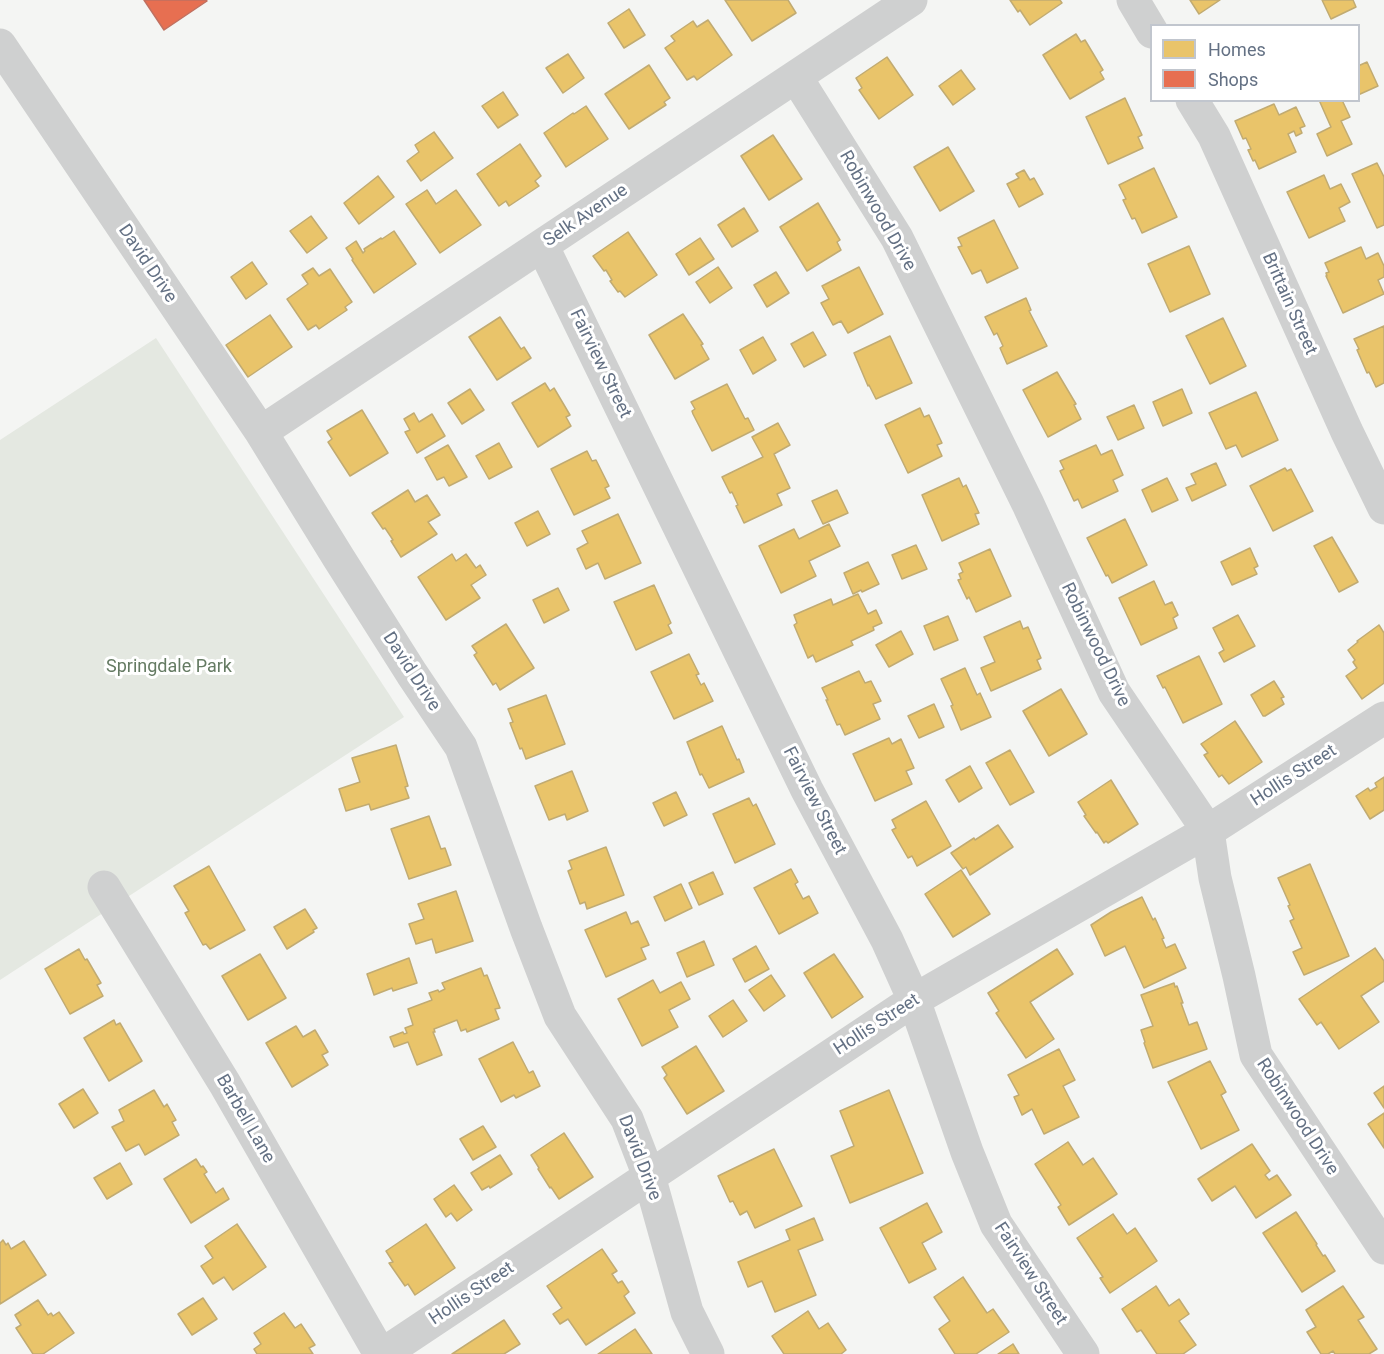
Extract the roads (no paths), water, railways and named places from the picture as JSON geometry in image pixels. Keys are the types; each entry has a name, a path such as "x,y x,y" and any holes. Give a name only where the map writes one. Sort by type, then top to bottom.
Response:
{"street":[{"name":"Selk Avenue","path":"261,432 911,0"},
{"path":"1132,0 1150,29"},
{"name":"David Drive","path":"0,45 261,432 412,674 461,747 560,1016 627,1119 650,1176 687,1312 708,1354"},
{"name":"Robinwood Drive","path":"796,76 897,238 1028,504 1114,692 1208,831 1215,878 1256,1055 1384,1248"},
{"name":"Brittain Street","path":"1193,102 1214,136 1347,432 1384,508"},
{"name":"Fairview Street","path":"542,245 802,780 887,940 914,1000 967,1152 996,1224 1083,1354"},
{"name":"Hollis Street","path":"382,1354 914,1000 1208,831 1384,718"},
{"name":"Barbell Lane","path":"104,886 225,1084 382,1354"}],"park label":[{"name":"Springdale Park","path":"169,667"}]}
